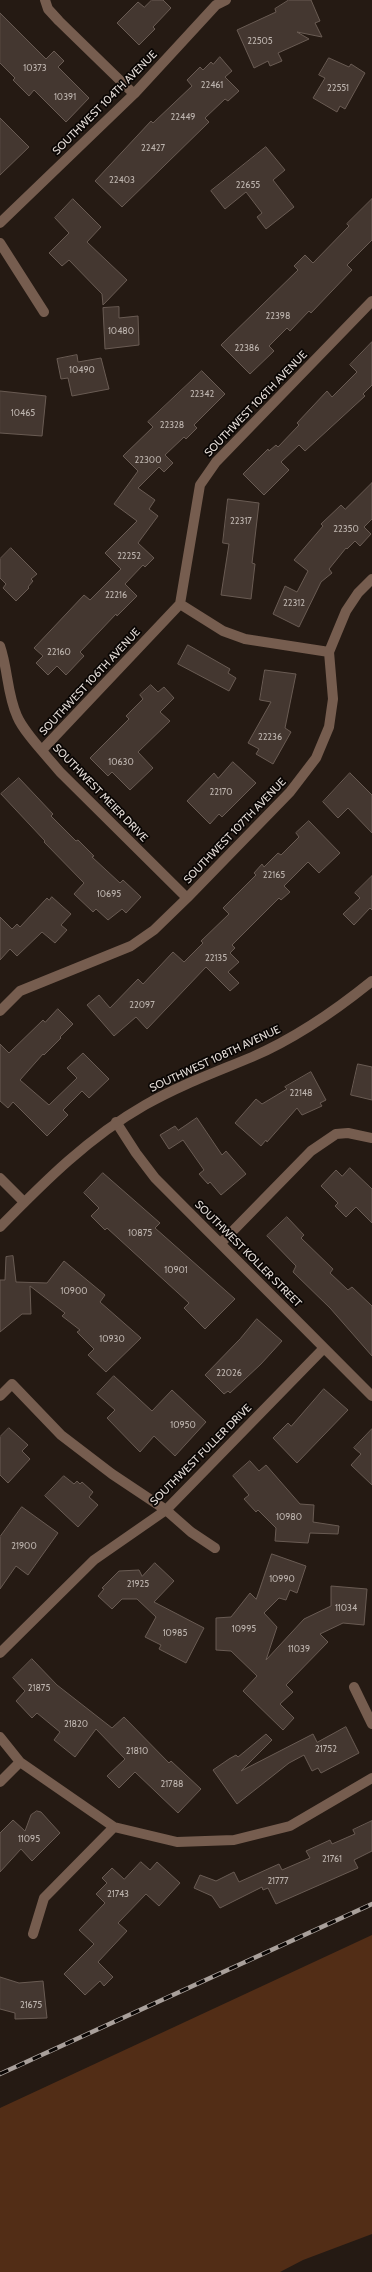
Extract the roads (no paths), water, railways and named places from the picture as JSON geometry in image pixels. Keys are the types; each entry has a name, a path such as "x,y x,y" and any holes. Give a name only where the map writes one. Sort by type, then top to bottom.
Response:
{"street":[{"path":"45,0 48,9 59,21 134,94"},
{"name":"SOUTHWEST 104TH AVENUE","path":"0,223 134,94 215,2 226,0"},
{"path":"0,243 44,312"},
{"name":"SOUTHWEST 106TH AVENUE","path":"42,750 180,604 200,485 216,462 234,441 372,301"},
{"name":"SOUTHWEST 107TH AVENUE","path":"0,1011 20,991 131,946 154,930 290,792 316,758 329,727 333,699 329,652 346,611 358,593 372,579"},
{"path":"180,604 223,631 245,639 329,652"},
{"name":"SOUTHWEST MEIER DRIVE","path":"0,646 6,665 17,717 60,772 187,898"},
{"name":"SOUTHWEST 108TH AVENUE","path":"0,1227 24,1202 88,1142 116,1122 194,1079 253,1056 306,1029 372,981"},
{"name":"SOUTHWEST KOLLER STREET","path":"116,1122 136,1153 155,1178 372,1396"},
{"path":"221,1243 311,1151 336,1134 348,1133 372,1138"},
{"path":"0,1178 24,1202"},
{"name":"SOUTHWEST FULLER DRIVE","path":"0,1653 94,1560 166,1510 324,1348"},
{"path":"0,1396 12,1384 61,1435 112,1474 166,1510 191,1532 215,1548"},
{"path":"354,1687 372,1724"},
{"path":"0,1737 20,1762 114,1827 177,1842 234,1840 290,1826 372,1778"},
{"path":"0,1782 20,1762"},
{"path":"33,1934 44,1898 114,1827"}],"railway":[{"path":"0,2074 372,1904"}]}
